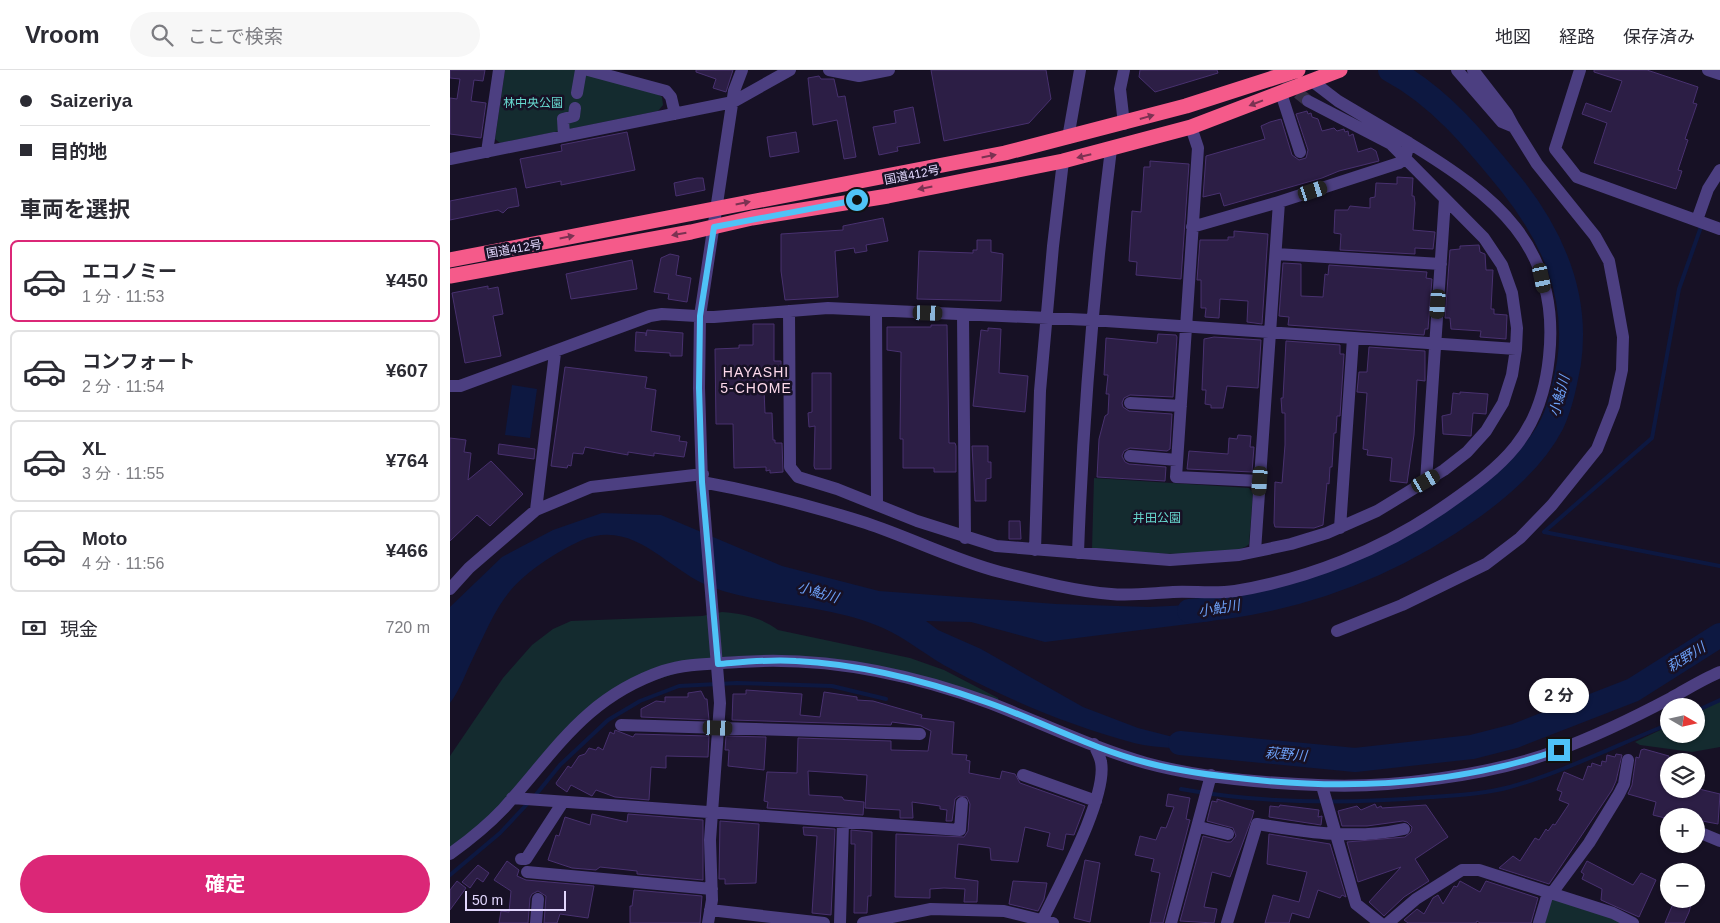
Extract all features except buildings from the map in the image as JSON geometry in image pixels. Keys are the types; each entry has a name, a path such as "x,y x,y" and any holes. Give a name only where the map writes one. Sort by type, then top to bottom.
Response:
{"highway":[{"name":"国道412号","path":"450,260 1004,153 1124,124 1297,70"},
{"name":"国道412号","path":"450,276 1063,161 1191,127 1340,70"}],"street":[{"path":"487,152 499,70"},
{"path":"577,93 581,70"},
{"path":"588,70 602,72 666,91 671,97 675,114"},
{"path":"708,923 712,889 712,812 719,683 702,478 699,388 700,316 732,102 742,70"},
{"path":"450,159 732,102 790,70"},
{"path":"829,70 858,76 889,70"},
{"path":"1068,138 1080,70"},
{"path":"1124,70 1120,89 1124,124"},
{"path":"1457,70 1502,122 1514,128"},
{"path":"1337,631 1402,605 1486,564 1520,538 1552,505 1597,449 1614,406 1622,370 1623,337 1609,261 1595,236 1536,164 1514,128 1508,114 1473,70"},
{"path":"1580,70 1555,150 1577,177 1720,229"},
{"path":"1708,70 1720,74"},
{"path":"450,589 469,568 536,510 591,487 702,478 865,523 998,572 1050,584 1112,594 1233,591 1311,573 1368,550 1430,516 1479,483 1513,452 1535,417 1546,383 1550,344 1548,308 1543,286 1534,258 1520,233 1498,206 1454,170 1338,101 1315,80"},
{"path":"1281,93 1299,135 1300,152"},
{"path":"789,311 790,467 798,476 965,538 996,546 1035,550 1170,560 1255,552 1291,544 1340,528 1376,511 1444,470 1467,452 1486,431 1503,403 1512,375 1517,328 1512,293 1502,265 1484,238 1391,144 1308,101"},
{"path":"564,136 563,119 574,116 575,108"},
{"path":"1191,127 1198,148 1176,477 1260,481"},
{"path":"1192,227 1279,202 1399,163 1405,158 1408,143"},
{"path":"1078,553 1082,430 1091,320 1111,149"},
{"path":"1035,550 1040,392 1063,161"},
{"path":"1701,222 1708,189 1720,170"},
{"path":"1426,481 1445,198"},
{"path":"1255,552 1279,202"},
{"path":"1276,254 1441,264"},
{"path":"450,386 460,386 555,353 650,316 662,314 700,316 828,308 1091,320 1516,349"},
{"path":"865,523 878,505 876,311"},
{"path":"963,315 965,538"},
{"path":"1340,528 1353,338"},
{"path":"536,510 555,353"},
{"path":"1130,403 1181,406"},
{"path":"1130,456 1177,460"},
{"path":"450,854 500,813 577,724 600,702 636,682 680,666 795,661 838,665 877,672 931,684 987,702 1149,764 1325,796 1375,784 1439,777 1521,763 1559,750 1668,700 1720,672"},
{"path":"620,725 920,734"},
{"path":"862,923 930,909 1004,911 1048,922 1096,801 1101,777 1101,762 1094,744"},
{"path":"1539,923 1550,893 1589,843 1610,803 1624,784 1628,760"},
{"path":"1023,775 1096,801"},
{"path":"1172,923 1199,827 1211,775"},
{"path":"1325,796 1356,904 1380,923"},
{"path":"512,798 960,830 962,803"},
{"path":"521,859 526,859 563,802"},
{"path":"840,923 843,823"},
{"path":"1227,923 1257,824 1336,835 1382,834 1404,829"},
{"path":"1199,827 1228,834"},
{"path":"1705,835 1720,841"},
{"path":"1394,921 1416,899 1462,870 1479,870 1613,913 1633,923"},
{"path":"528,872 712,889"},
{"path":"536,923 538,899"},
{"path":"710,910 824,923"}],"green space":[{"name":"林中央公園","path":"505,70 577,70 657,94 662,97 663,105 658,111 500,143 495,139"},
{"name":"井田公園","path":"1094,478 1249,488 1253,493 1249,544 1239,549 1221,553 1199,554 1092,549"},
{"path":"722,612 752,617 778,630 910,658 944,670 998,698 999,702 890,670 726,658 603,696 495,813 450,850 450,756 503,678 532,645 553,629 571,621 702,616"},
{"path":"1720,701 1720,747 1692,752 1640,745 1635,742 1660,730 1660,743 1705,743 1705,708"},
{"path":"1550,895 1625,923 1542,923"}],"water":[{"path":"512,385 537,389 530,438 505,435"},
{"path":"602,513 661,515 782,566 879,591 1056,604 1149,607 1210,604 1222,609 1212,621 1045,642 971,622 926,621 938,630 981,649 1083,707 1138,728 1224,750 1143,745 1065,721 975,681 944,665 883,628 841,614 732,594 711,587 695,579 649,549 617,536 599,535 580,541 542,563 510,591 494,615 460,687 450,703 450,607 502,557 553,530"}],"waterway":[{"name":"小鮎川","path":"1189,611 1228,607 1302,591 1373,565 1407,548 1441,529 1495,490 1537,448 1555,417 1566,379 1571,338 1570,313 1566,289 1550,245 1525,203 1470,135 1440,106 1408,81 1390,70"},
{"path":"1702,224 1679,289 1652,438 1544,532 1720,566"},
{"name":"萩野川","path":"1180,743 1355,760 1472,747 1515,736 1633,690 1720,635"},
{"path":"534,797 560,765 608,720 640,701 679,686 737,683 832,686 886,699"},
{"path":"1705,707 1720,700"},
{"path":"1181,789 1243,798 1337,802 1480,793 1510,787 1549,774 1660,728"},
{"path":"450,875 500,833 529,802"}],"tunnel":[{"path":"1270,70 1308,101"}],"district":[{"name":"HAYASHI 5-CHOME","path":"756,380"}],"route":[{"path":"857,200 752,218 714,227 700,316 699,388 702,482 718,664 756,661 795,661 838,665 877,672 931,684 987,702 1149,764 1266,782 1322,786 1375,784 1439,777 1521,763 1559,750"}]}
